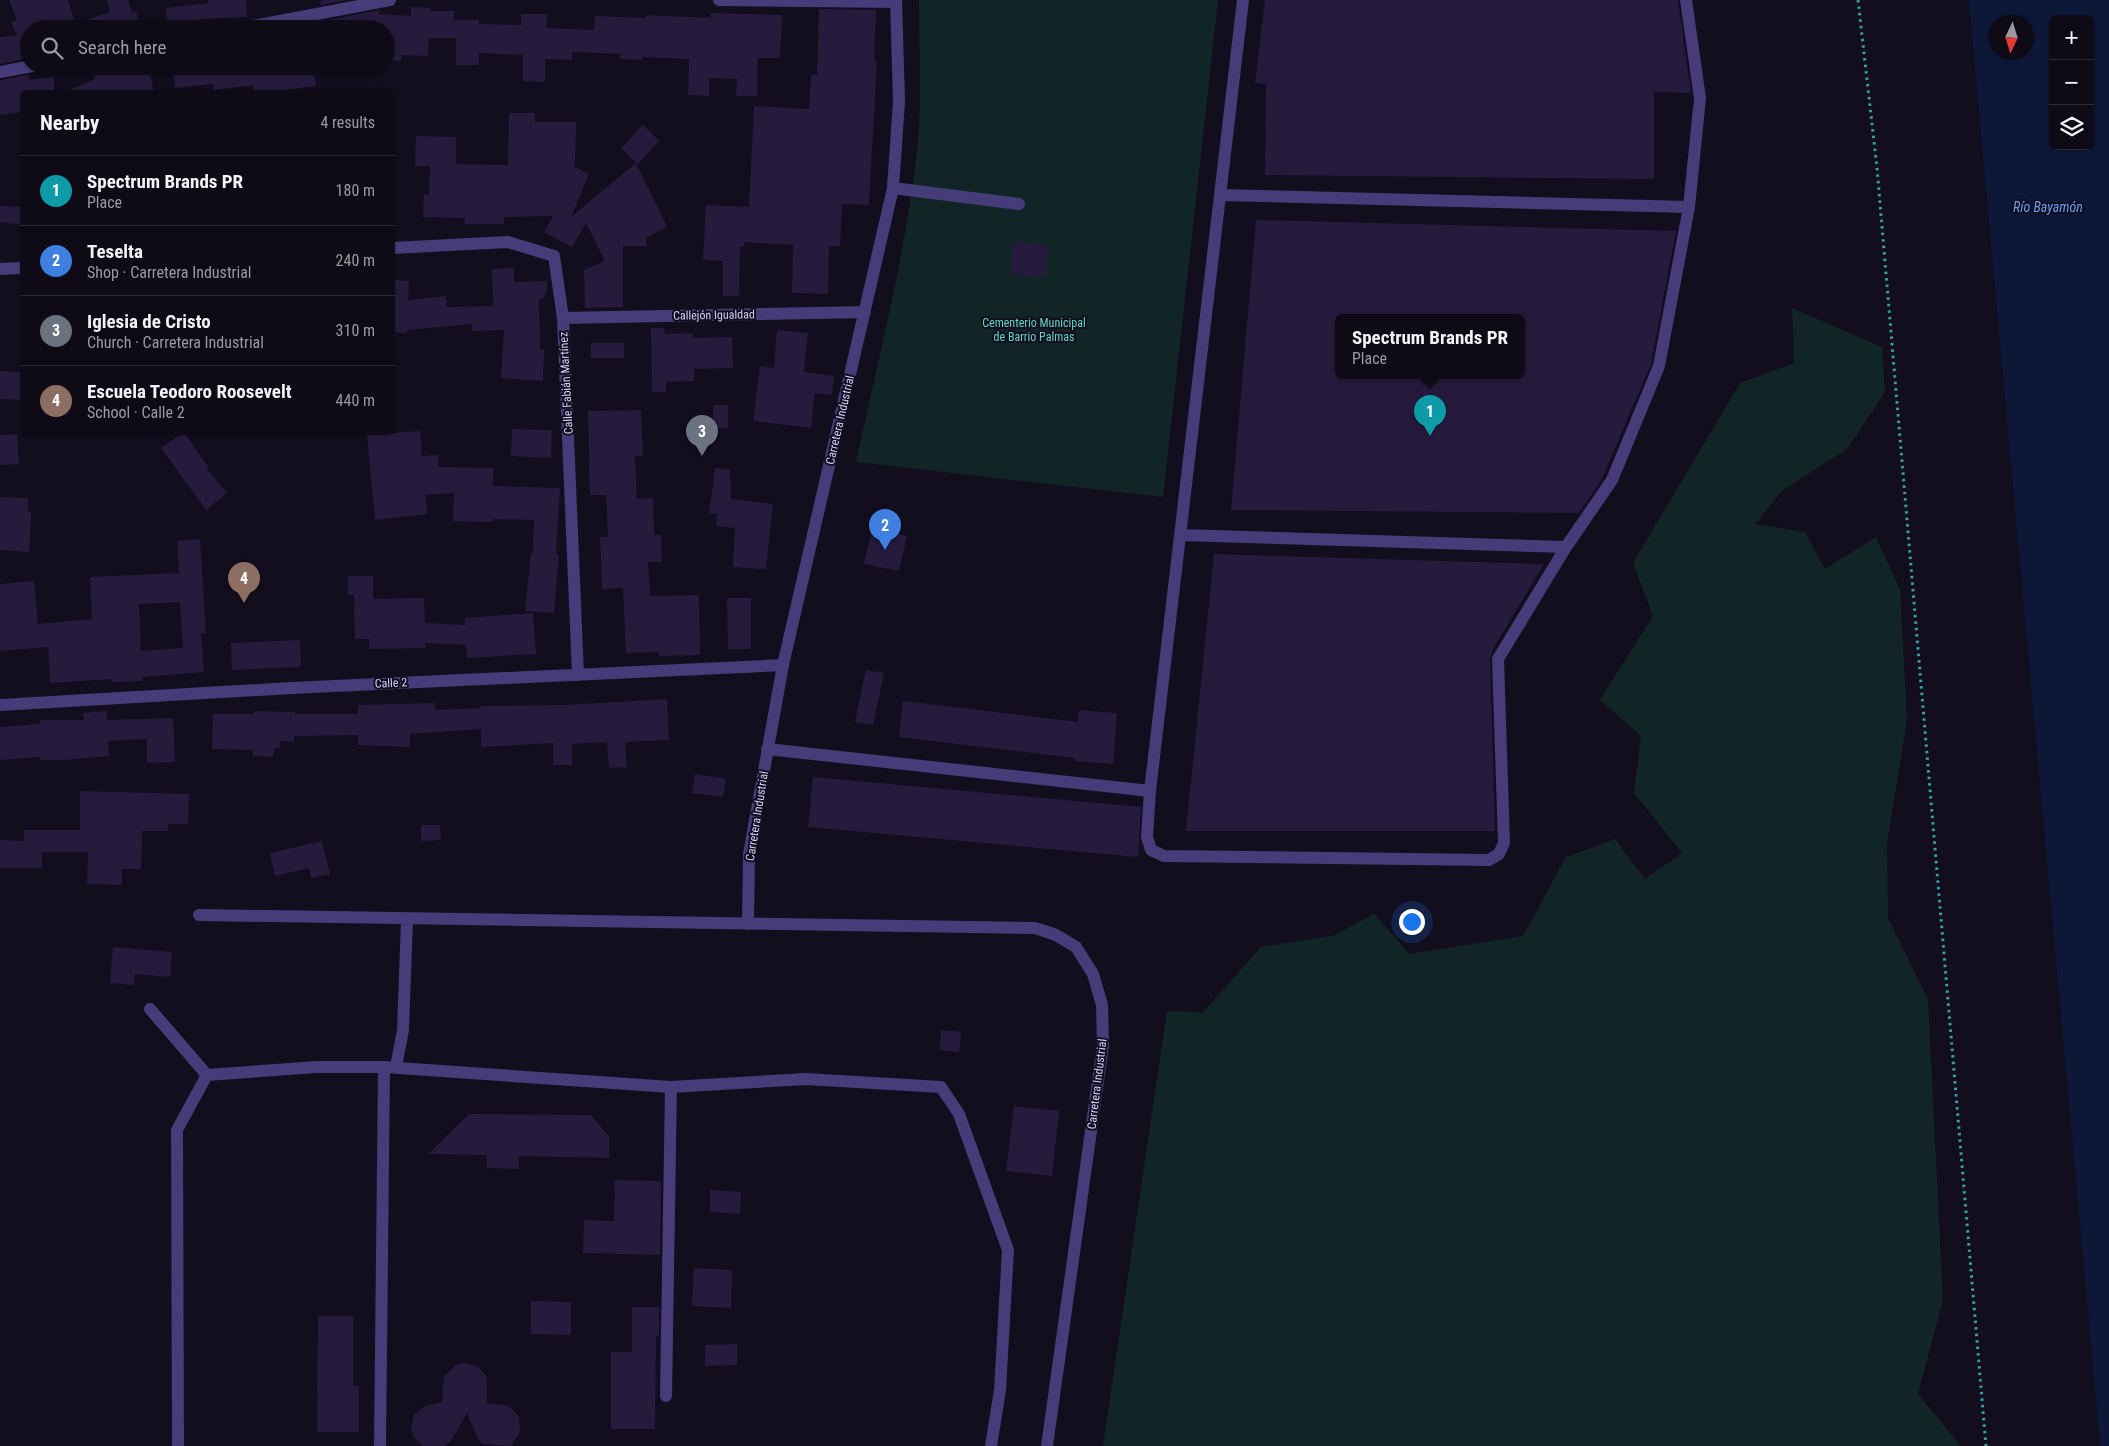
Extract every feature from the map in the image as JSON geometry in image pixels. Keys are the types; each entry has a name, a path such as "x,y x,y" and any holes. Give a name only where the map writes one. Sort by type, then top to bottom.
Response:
{"street":[{"path":"284,20 390,0"},
{"path":"719,0 896,1"},
{"path":"1243,0 1150,791 1147,837 1151,850 1164,856 1489,860 1499,854 1504,843 1498,659 1566,547 1612,480 1659,366 1689,207 1700,98 1686,0"},
{"name":"Carretera Industrial","path":"896,1 899,101 893,188 866,312 782,665 749,854 748,924 1035,928 1056,935 1076,947 1094,974 1102,1005 1103,1045 1047,1446"},
{"path":"0,72 20,68"},
{"path":"893,188 1019,204"},
{"path":"1220,195 1689,207"},
{"name":"Calle Fabián Martínez","path":"395,248 508,242 554,256 563,318 578,675"},
{"path":"0,269 20,268"},
{"name":"Callejón Igualdad","path":"563,318 866,312"},
{"path":"1180,534 1566,547"},
{"name":"Calle 2","path":"0,705 292,688 782,665"},
{"path":"767,749 1150,791"},
{"path":"199,915 407,920 748,924"},
{"path":"380,1446 390,1067 403,1030 407,920"},
{"path":"150,1009 207,1075"},
{"path":"207,1075 316,1067 390,1067 671,1087 806,1079 941,1087 959,1114 1008,1250 1000,1390 991,1446"},
{"path":"178,1446 178,1130 207,1075"},
{"path":"666,1396 671,1087"}],"path":[{"path":"1858,0 1879,188 1986,1446"}],"green space":[{"name":"Cementerio Municipal de Barrio Palmas","path":"919,0 1218,0 1163,497 856,462 892,302 913,181 920,106"},
{"path":"1792,308 1882,347 1885,392 1847,449 1782,491 1755,524 1805,532 1825,569 1876,537 1900,590 1907,720 1887,844 1888,918 1928,999 1943,1300 1918,1394 1961,1446 1103,1446 1167,1011 1203,1012 1261,947 1336,935 1374,913 1409,954 1523,936 1566,857 1615,839 1645,879 1682,853 1634,793 1641,736 1600,700 1653,616 1633,563 1740,383 1794,363"}],"water":[{"name":"Río Bayamón","path":"1969,0 2109,0 2109,1446 2100,1446"}],"building":[{"path":"9,0 68,0 74,20 20,20 20,60 0,64 0,37 17,36 11,22 17,20"},
{"path":"107,0 128,0 132,12 136,11 138,20 87,20 110,12"},
{"path":"208,0 246,0 247,17 167,20 166,8 209,3"},
{"path":"321,0 346,0 320,5"},
{"path":"1265,0 1678,0 1691,93 1654,92 1654,179 1265,175 1266,84 1255,83"},
{"path":"411,7 430,8 430,11 454,11 454,20 479,20 479,24 521,25 521,14 547,14 546,28 594,30 595,16 646,18 646,15 711,18 711,13 782,15 780,58 758,58 757,96 736,96 737,79 709,78 709,96 688,95 689,59 642,57 642,60 620,59 621,54 572,52 572,60 545,59 545,82 523,81 523,55 479,53 479,65 456,65 456,38 429,38 428,56 402,55 401,61 395,61 395,20 330,20 379,10 380,14 411,16"},
{"path":"819,9 876,10 874,61 877,61 869,205 842,204 840,246 829,246 828,294 792,293 793,245 744,242 744,247 740,247 739,296 723,296 723,261 703,260 706,205 749,207 754,106 809,109 811,75 817,75"},
{"path":"29,75 29,80 54,77 54,90 20,90 20,112 0,115 0,80"},
{"path":"94,75 150,75 154,90 69,90 95,79"},
{"path":"174,75 314,75 316,86 284,90 254,90 253,85 214,90 213,84 175,88"},
{"path":"509,113 535,113 535,122 576,122 575,167 589,174 571,217 636,163 667,227 646,238 647,246 623,246 623,307 585,308 584,270 605,261 586,223 572,247 544,232 553,216 504,217 504,224 465,224 465,218 423,217 424,195 429,195 430,166 415,166 416,136 456,137 456,164 508,165"},
{"path":"643,125 659,141 638,164 621,148"},
{"path":"0,206 20,207 20,225 0,222"},
{"path":"1256,220 1676,231 1651,364 1601,481 1579,513 1231,510"},
{"path":"1013,242 1048,245 1046,277 1010,274"},
{"path":"514,268 514,282 547,281 547,291 543,299 539,299 540,349 544,349 543,381 501,378 504,330 472,331 472,324 407,330 407,333 395,332 395,280 409,281 408,300 446,296 447,307 493,306 492,269"},
{"path":"651,328 664,328 665,334 693,333 693,338 732,337 733,368 694,369 694,381 666,382 666,392 652,392"},
{"path":"777,330 808,333 804,372 834,376 832,395 815,393 811,428 753,421 760,366 774,368"},
{"path":"591,343 624,343 624,358 591,358"},
{"path":"0,371 20,372 20,400 0,399"},
{"path":"713,405 728,405 728,428 713,428"},
{"path":"641,410 643,456 635,456 637,499 653,498 654,535 661,535 662,562 648,562 650,596 699,595 700,655 659,656 659,652 626,653 623,588 602,589 600,537 608,537 606,495 590,495 588,411"},
{"path":"512,429 552,430 551,458 511,456"},
{"path":"420,431 422,456 438,455 439,467 493,468 493,486 560,488 556,554 559,555 554,613 525,611 531,553 533,553 534,520 493,519 493,522 453,521 454,493 425,495 427,514 375,520 367,435 395,435 395,433"},
{"path":"17,434 19,464 0,465 0,435"},
{"path":"180,435 186,435 209,468 207,469 227,493 206,510 161,448"},
{"path":"715,468 730,470 731,499 773,504 766,569 733,567 735,528 716,526 717,514 709,513"},
{"path":"0,497 28,498 28,512 31,512 29,552 0,550"},
{"path":"872,529 907,536 899,571 864,564"},
{"path":"200,539 206,633 201,633 204,672 142,677 143,681 112,682 112,679 50,683 48,647 0,651 0,584 34,581 38,624 92,619 90,577 179,573 177,541","holes":["180,602 183,648 141,651 139,604"]},
{"path":"1214,554 1544,564 1493,649 1490,659 1495,831 1186,831"},
{"path":"348,576 373,576 373,599 424,598 425,623 465,625 465,618 533,613 536,654 467,658 466,645 425,643 425,648 369,649 369,639 355,639 354,595 348,595"},
{"path":"727,598 751,598 751,649 728,649"},
{"path":"300,640 301,667 232,670 231,643"},
{"path":"866,670 884,673 873,725 855,722"},
{"path":"667,699 669,740 625,742 627,767 609,768 607,742 572,744 572,765 553,765 553,743 481,747 481,729 410,734 410,747 358,745 358,735 294,736 294,742 280,741 280,748 274,748 273,757 253,756 253,750 212,749 213,714 254,714 254,711 295,712 295,714 358,714 358,705 435,703 435,710 481,708 481,706 565,705"},
{"path":"903,701 1078,722 1079,710 1117,713 1113,764 1075,761 1075,758 899,737"},
{"path":"106,711 107,720 173,718 175,762 147,763 147,739 108,741 109,756 65,760 40,760 40,757 0,760 0,727 40,724 40,720 84,720 83,713"},
{"path":"695,774 726,779 723,797 692,793"},
{"path":"813,777 1141,807 1138,857 808,827"},
{"path":"80,791 189,794 188,824 168,824 168,831 142,831 141,869 122,869 122,885 87,884 88,852 42,852 42,868 0,868 0,840 24,841 24,830 80,830"},
{"path":"421,825 440,825 441,840 421,841"},
{"path":"322,841 330,874 311,878 309,868 275,876 270,853"},
{"path":"113,947 172,952 170,977 135,974 134,985 110,983"},
{"path":"941,1030 961,1032 959,1052 940,1050"},
{"path":"1014,1106 1059,1111 1052,1176 1006,1171"},
{"path":"469,1114 591,1115 609,1136 609,1158 519,1156 519,1169 487,1168 487,1155 428,1154"},
{"path":"615,1180 661,1181 660,1255 583,1253 584,1220 614,1221"},
{"path":"710,1190 741,1192 740,1214 710,1212"},
{"path":"694,1268 732,1270 731,1308 692,1306"},
{"path":"531,1301 571,1302 571,1335 531,1334"},
{"path":"632,1307 659,1307 659,1336 656,1336 655,1429 611,1429 611,1352 632,1352"},
{"path":"318,1316 353,1316 353,1386 359,1386 359,1432 317,1432"},
{"path":"737,1344 737,1365 705,1366 705,1345"},
{"path":"462,1363 477,1366 487,1377 487,1403 509,1406 519,1417 520,1432 511,1446 483,1444 478,1439 467,1413 451,1441 445,1446 423,1446 414,1437 411,1430 414,1415 425,1406 442,1402 444,1376 455,1366"}],"place":[{"name":"Spectrum Brands PR","path":"1430,436"},
{"name":"Iglesia de Cristo","path":"702,456"},
{"name":"Teselta","path":"885,550"},
{"name":"Escuela Teodoro Roosevelt","path":"244,603"}]}
